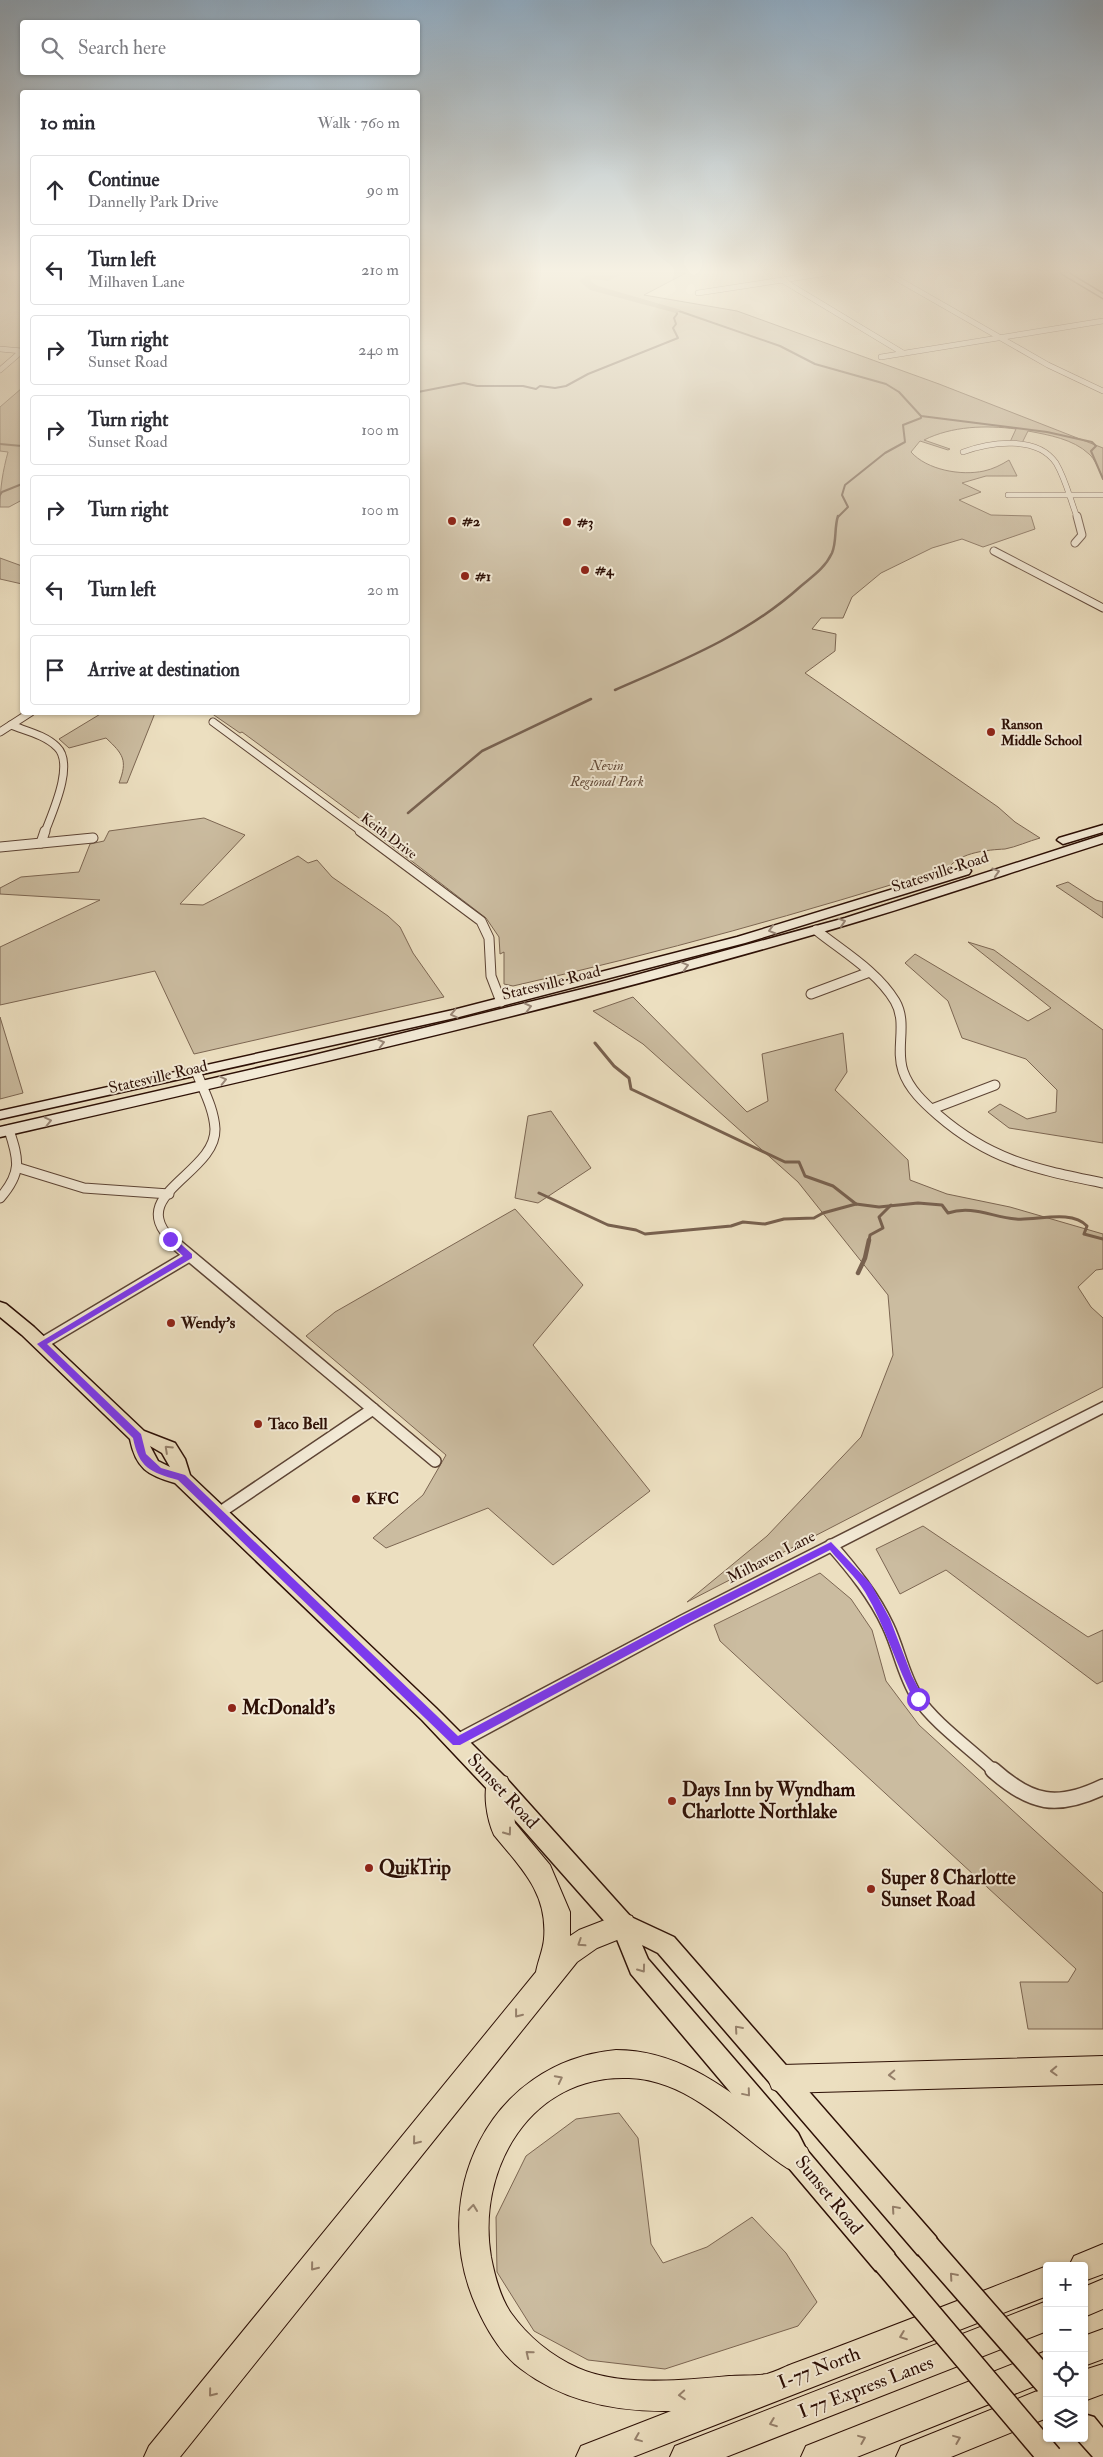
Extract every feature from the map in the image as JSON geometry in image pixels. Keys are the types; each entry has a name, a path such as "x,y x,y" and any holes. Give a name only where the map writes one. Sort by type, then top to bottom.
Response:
{"highway":[{"path":"498,1785 503,1826 541,1872 557,1912 557,1940 549,1976"},
{"path":"160,2457 568,1953 582,1942 623,1925"},
{"path":"766,2389 670,2396 626,2394 590,2387 555,2373 525,2352 512,2338 492,2308 485,2294 476,2262 472,2228 473,2209 485,2159 509,2117 521,2104 549,2084 580,2070 599,2066 617,2064 651,2067 685,2080 732,2108 773,2144 797,2158"},
{"path":"782,2078 1103,2070"},
{"path":"1088,2265 1103,2259"},
{"name":"I-77 North","path":"592,2457 1043,2283"},
{"path":"1088,2300 1103,2294"},
{"name":"I 77 Express Lanes","path":"686,2457 1043,2318"},
{"path":"1088,2350 1103,2344"},
{"path":"817,2457 1043,2368"},
{"path":"1088,2385 1103,2379"},
{"path":"912,2457 1043,2404"}],"main road":[{"name":"Statesville Road","path":"0,1115 501,1002 741,940 1103,828"},
{"name":"Statesville Road","path":"4,1131 481,1019 816,930 1103,839"},
{"name":"Sunset Road","path":"0,1308 138,1436 142,1456 158,1471 181,1478 456,1742 498,1785 623,1925 639,1966 789,2142 797,2158 1050,2457"},
{"name":"Sunset Road","path":"623,1925 666,1945 1043,2378"},
{"path":"1088,2431 1103,2448"}],"street":[{"path":"963,452 982,445 1019,445 1041,451 1050,457 1070,495 1082,531 1082,535 1075,543"},
{"path":"1008,495 1103,495"},
{"path":"994,551 1103,608"},
{"path":"0,732 26,715"},
{"name":"Keith Drive","path":"213,722 481,921 490,935 490,966 493,984 501,1002"},
{"path":"11,725 50,742 65,757 64,776 41,843"},
{"path":"0,846 93,838"},
{"path":"816,930 883,986 896,1002 902,1014 903,1029 900,1053 902,1068 914,1092 957,1133 990,1153 1026,1166 1103,1183"},
{"path":"811,994 867,973"},
{"path":"196,1071 211,1109 215,1130 211,1145 159,1204 156,1214 159,1224 170,1239 189,1256 435,1461"},
{"path":"932,1109 995,1085"},
{"path":"0,1198 16,1178 19,1168 4,1131"},
{"path":"19,1168 84,1188 169,1194"},
{"path":"41,1344 189,1256"},
{"name":"Milhaven Lane","path":"456,1742 685,1620 1103,1407"},
{"path":"218,1513 373,1409"},
{"path":"831,1545 868,1587 885,1619 907,1677 918,1699 1010,1785 1037,1799 1063,1803 1080,1799 1103,1787"}],"green space":[{"name":"Nevin Regional Park","path":"420,388 948,388 1103,448 1103,478 1093,459 1083,449 1060,438 1028,431 1022,443 1010,442 1016,429 993,427 958,429 924,440 950,449 948,450 920,441 911,452 926,463 945,470 965,473 984,471 997,467 1009,460 1017,476 986,476 962,483 981,492 959,500 991,515 1031,516 1035,529 983,547 962,539 932,548 881,573 852,597 843,618 821,618 812,629 836,634 835,651 805,673 1040,838 1005,849 983,851 968,855 954,862 949,867 732,931 623,960 513,986 504,984 504,952 500,954 499,937 486,918 362,823 363,821 242,732 240,733 214,715 420,715"},
{"path":"20,390 20,501 9,507 0,507 2,479 8,452 0,451 0,407"},
{"path":"0,558 20,565 20,584 0,579"},
{"path":"99,715 154,715 127,783 119,783 123,769 122,758 120,753 106,738 69,748 59,739"},
{"path":"204,818 245,835 180,904 203,905 298,856 308,863 317,860 332,877 388,916 400,927 413,953 444,997 194,1054 155,971 0,1005 0,947 100,900 0,894 0,888 21,877 79,872 90,844 104,841 109,831"},
{"path":"1068,882 1096,900 1103,902 1103,918 1056,886"},
{"path":"968,942 994,950 1103,1030 1103,1143 1009,1128 988,1112 1000,1104 1027,1119 1056,1112 1057,1090 1026,1059 962,1038 948,1001 905,963 915,954 1028,1021 1051,1008"},
{"path":"633,997 747,1112 768,1101 762,1054 843,1033 847,1072 835,1090 908,1160 910,1180 947,1194 1010,1207 1103,1234 1103,1269 1096,1270 1078,1287 1091,1307 1103,1318 1103,1387 687,1602 767,1536 861,1437 893,1355 888,1295 798,1182 643,1044 593,1011"},
{"path":"0,1017 23,1093 0,1099"},
{"path":"551,1111 591,1168 538,1203 515,1198 528,1116"},
{"path":"515,1209 583,1285 533,1345 650,1491 553,1565 488,1508 386,1548 373,1538 423,1495 446,1455 306,1336 335,1312"},
{"path":"923,1526 1088,1637 1103,1630 1103,1681 1097,1684 946,1570 900,1594 876,1549"},
{"path":"820,1573 851,1599 872,1630 886,1681 919,1725 1103,1893 1103,2029 1028,2029 1020,1982 1068,1982 1076,1969 720,1641 714,1625"},
{"path":"619,2113 638,2138 651,2244 663,2263 707,2247 752,2217 786,2253 817,2302 798,2326 665,2369 588,2360 534,2331 497,2272 496,2217 526,2156 576,2119"}],"waterway":[{"path":"420,392 440,388"},
{"path":"530,388 538,388"},
{"path":"552,388 557,388"},
{"path":"892,388 899,392 921,416"},
{"path":"838,517 848,507 842,495 845,485 885,453 905,442 903,425 921,418 921,416"},
{"path":"921,416 1047,432 1092,442 1096,446 1091,451 1103,479"},
{"path":"0,444 20,446"},
{"path":"0,495 2,492 20,485"},
{"path":"615,690 712,646 736,633 780,603 826,563 834,548 838,516"},
{"path":"408,813 482,751 591,699"},
{"path":"595,1043 614,1066 629,1078 631,1089 785,1162 799,1162 805,1176 833,1186 856,1204"},
{"path":"539,1193 608,1225 636,1230 645,1234 731,1226 743,1222 765,1224 784,1219 814,1218 823,1213 856,1204"},
{"path":"890,1206 918,1203 942,1205 948,1213 965,1210 1016,1219 1072,1218 1087,1226 1084,1234 1103,1239"},
{"path":"856,1204 879,1207 890,1206"},
{"path":"869,1241 870,1235 883,1228 879,1217 890,1206"},
{"path":"858,1273 865,1258 869,1240"}],"place":[{"name":"#2","path":"452,521"},
{"name":"#3","path":"567,522"},
{"name":"#4","path":"585,570"},
{"name":"#1","path":"465,576"},
{"name":"Ranson Middle School","path":"991,732"},
{"name":"Wendy's","path":"171,1323"},
{"name":"Taco Bell","path":"258,1424"},
{"name":"KFC","path":"356,1499"},
{"name":"McDonald's","path":"232,1708"},
{"name":"Days Inn by Wyndham Charlotte Northlake","path":"672,1801"},
{"name":"QuikTrip","path":"369,1868"},
{"name":"Super 8 Charlotte Sunset Road","path":"871,1889"}],"route":[{"path":"170,1239 189,1256 41,1344 138,1436 142,1456 158,1471 181,1478 456,1742 685,1620 831,1545 868,1587 894,1639 907,1677 918,1699"}]}
